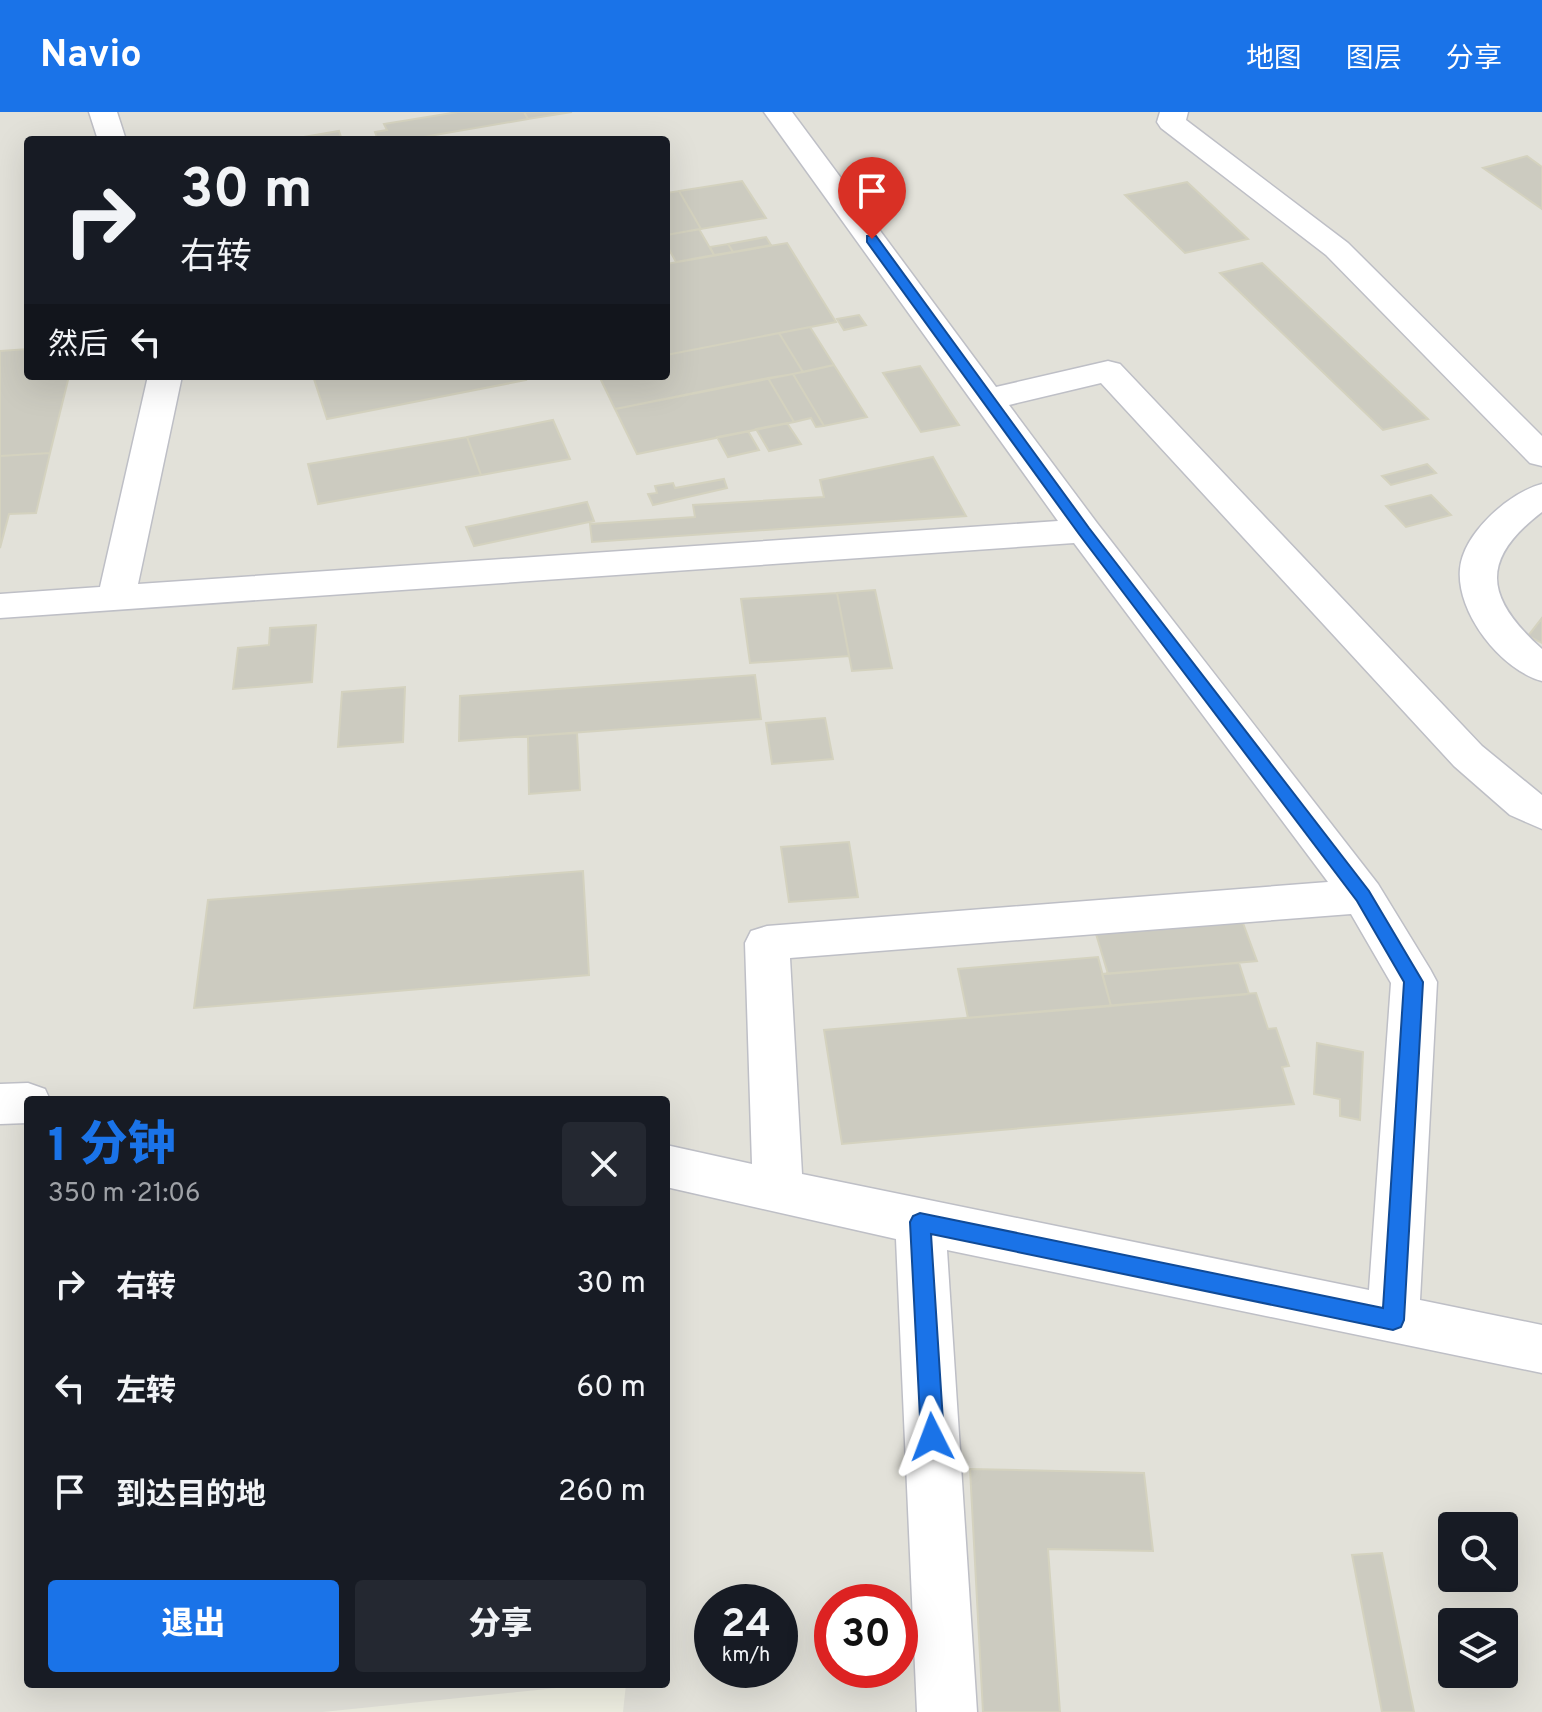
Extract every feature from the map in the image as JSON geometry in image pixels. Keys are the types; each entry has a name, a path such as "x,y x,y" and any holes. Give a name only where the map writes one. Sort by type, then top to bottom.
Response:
{"street":[{"path":"103,112 111,136"},
{"path":"778,112 1084,531 1363,896 1414,982 1393,1320"},
{"path":"1174,112 1171,122 1337,249 1542,456"},
{"path":"990,399 1108,371 1468,756 1525,804 1542,814"},
{"path":"116,598 164,380"},
{"path":"1542,495 1520,511 1482,552 1478,590 1497,627 1542,668"},
{"path":"0,606 1084,531"},
{"path":"778,1191 767,943 1363,896"},
{"path":"0,1104 24,1103"},
{"path":"670,1167 920,1222 1542,1349"},
{"path":"920,1222 947,1712"}],"shaded area":[{"path":"0,112 1542,112 1542,1712 623,1712 626,1688 670,1688 670,1096 24,1096 24,1688 556,1688 323,1712 0,1712"}],"building":[{"path":"458,112 524,112 528,119 429,136 376,136 375,132 387,130 384,124"},
{"path":"524,112 572,112 528,119"},
{"path":"339,131 341,136 310,136"},
{"path":"1527,156 1542,167 1542,209 1483,168"},
{"path":"742,181 766,218 701,229 679,191"},
{"path":"1187,182 1248,239 1185,253 1125,195"},
{"path":"679,191 701,229 670,234 670,192"},
{"path":"699,229 714,255 676,262 670,251 670,234"},
{"path":"766,237 771,245 733,252 728,244"},
{"path":"787,243 836,322 670,354 670,263"},
{"path":"728,244 733,252 714,255 710,247"},
{"path":"1262,263 1428,419 1383,430 1220,273"},
{"path":"859,315 866,325 844,330 837,319"},
{"path":"810,327 834,365 803,372 779,333"},
{"path":"779,333 803,372 615,409 601,380 670,380 670,354"},
{"path":"24,349 24,380 68,380 50,453 0,456 0,351"},
{"path":"834,365 867,417 824,426 793,374"},
{"path":"920,366 959,425 921,432 883,373"},
{"path":"793,374 824,426 816,427 811,418 794,422 768,378"},
{"path":"768,378 794,422 637,454 615,409"},
{"path":"314,380 526,380 327,419"},
{"path":"553,420 570,459 481,475 467,437"},
{"path":"787,423 801,444 769,451 756,429"},
{"path":"748,431 759,450 728,457 717,437"},
{"path":"467,437 481,475 318,504 308,464"},
{"path":"50,453 36,513 9,514 0,548 0,456"},
{"path":"933,457 966,516 592,542 590,524 695,517 693,505 824,497 820,480"},
{"path":"1427,464 1436,473 1391,485 1382,476"},
{"path":"724,479 727,488 653,505 648,494 657,493 655,486 673,483 675,488"},
{"path":"1431,495 1451,515 1406,527 1386,506"},
{"path":"587,502 594,521 474,546 466,527"},
{"path":"875,590 892,668 852,671 837,593"},
{"path":"837,593 849,656 750,663 741,599"},
{"path":"1542,618 1542,643 1528,636"},
{"path":"316,625 312,682 233,689 238,648 269,645 270,628"},
{"path":"755,675 761,719 459,741 460,696"},
{"path":"405,687 403,742 338,747 342,692"},
{"path":"825,718 833,759 772,764 766,723"},
{"path":"577,733 580,790 529,794 528,736"},
{"path":"849,842 858,897 789,902 781,847"},
{"path":"583,871 589,975 194,1008 208,900"},
{"path":"1243,923 1257,961 1108,974 1096,934"},
{"path":"1098,957 1111,1006 968,1018 958,969"},
{"path":"1239,963 1249,994 1111,1006 1102,974"},
{"path":"1256,993 1268,1029 1276,1028 1289,1066 1282,1067 1294,1104 842,1144 824,1030"},
{"path":"1317,1043 1363,1052 1360,1120 1340,1116 1340,1099 1314,1094"},
{"path":"970,1469 1144,1473 1153,1551 1048,1549 1060,1712 983,1712"},
{"path":"1382,1553 1414,1712 1382,1712 1352,1555"}],"route":[{"path":"872,239 1084,531 1363,896 1414,982 1393,1320 920,1222 932,1437"}]}
